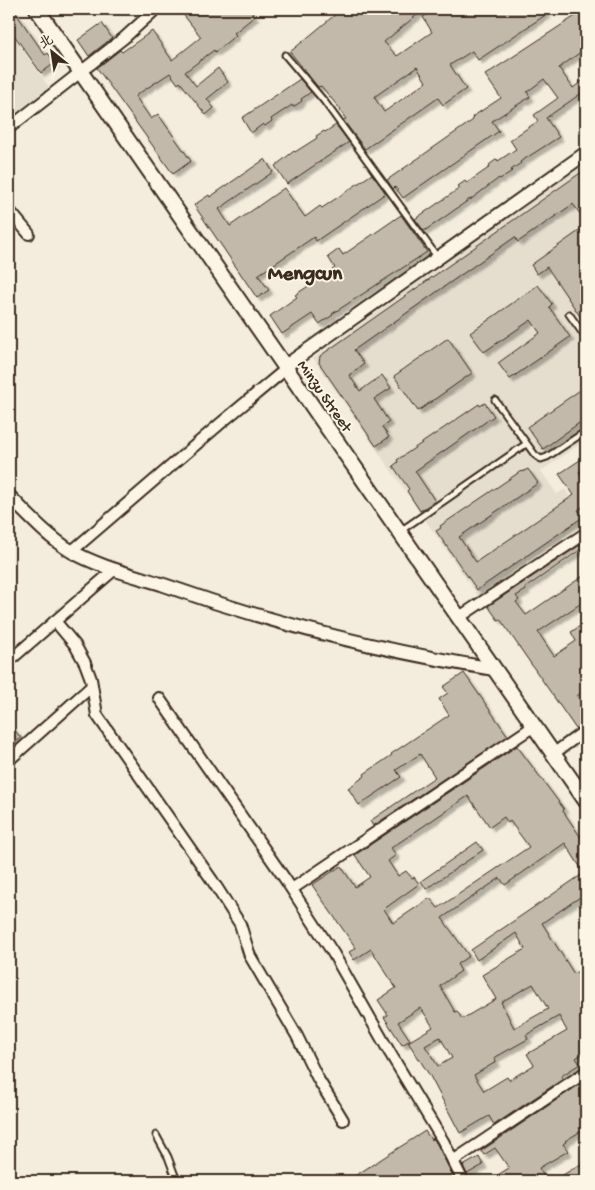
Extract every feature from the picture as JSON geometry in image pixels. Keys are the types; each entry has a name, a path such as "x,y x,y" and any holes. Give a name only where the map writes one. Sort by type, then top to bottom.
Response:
{"main road":[{"name":"Minzu Street","path":"37,9 586,801"}],"street":[{"path":"9,128 124,38 156,9"},
{"path":"72,551 285,368 586,153"},
{"path":"9,210 29,234"},
{"path":"9,496 57,541 72,551 116,569 265,619 436,660 494,669"},
{"path":"458,618 586,533"},
{"path":"9,661 116,569"},
{"path":"55,621 75,645 85,663 91,679 97,715 212,880 240,924 250,956 298,1036 318,1079 343,1120"},
{"path":"9,760 92,686"},
{"path":"159,698 292,889 333,953 443,1141 463,1181"},
{"path":"292,889 534,726"},
{"path":"553,754 586,730"},
{"path":"452,1161 586,1072"}],"lane":[{"path":"285,55 324,101 438,258"},
{"path":"569,314 586,338"},
{"path":"495,400 526,444 535,455 541,458 548,456 586,431"},
{"path":"399,532 526,444"},
{"path":"156,1135 168,1157 177,1181"}],"shaded area":[{"path":"9,30 49,87 9,119"},
{"path":"586,162 586,440 541,471 557,494 565,489 586,522 478,596 313,358"}],"building":[{"path":"9,9 13,9 45,55 48,53 55,63 41,73 9,28"},
{"path":"179,9 249,9 255,16 215,52 214,50 185,72 196,86 218,68 228,82 207,99 214,108 206,115 180,82 178,84 170,73 135,96 151,119 158,114 191,161 173,174 97,68 120,50 122,52 152,31 172,60 201,37"},
{"path":"342,9 424,9 384,42 397,56 432,32 423,17 436,9 543,9 547,14 478,60 472,51 450,65 466,89 443,105 438,98 365,149 343,120 346,119 341,110 321,86 318,87 290,52","holes":["417,67 426,82 384,112 374,97"]},
{"path":"586,9 586,48 559,68 573,88 586,78 586,90 546,118 559,137 520,162 512,171 499,178 424,231 415,219 460,188 458,186 465,181 467,183 490,167 489,165 497,159 498,161 516,149 510,140 538,121 534,115 558,98 544,79 527,92 530,97 492,121 499,131 403,198 387,180 473,120 472,117 501,98 485,75"},
{"path":"102,23 112,38 89,56 78,40"},
{"path":"300,79 311,92 301,99 302,101 293,107 292,105 271,119 272,121 265,126 263,124 251,133 242,118"},
{"path":"336,125 349,142 287,184 275,166 294,151 317,138 316,136"},
{"path":"265,159 273,172 219,209 230,226 284,188 305,217 320,206 322,208 372,174 386,193 316,241 314,237 258,275 269,290 257,298 194,205 209,195 210,197"},
{"path":"586,169 586,222 573,204 518,242 515,237 354,350 364,364 349,375 360,391 382,375 391,388 374,399 389,422 382,427 389,437 376,446 319,363 320,356"},
{"path":"401,215 427,252 319,324 312,314 282,334 270,316 297,297 295,295 335,268 328,257 339,249 343,255"},
{"path":"586,226 586,325 547,267 537,274 531,265"},
{"path":"538,285 552,304 549,307 570,337 510,379 498,363 540,333 531,320 484,352 470,333"},
{"path":"448,338 472,373 418,411 394,376"},
{"path":"586,386 586,418 543,449 527,427"},
{"path":"485,403 494,416 415,471 435,501 420,511 407,491 409,489 393,466 398,462 397,460 479,404 480,406"},
{"path":"586,456 586,467 579,472 586,482 586,505 578,510 583,517 477,590 436,531 441,528 440,526 521,471 528,469 538,483 459,537 476,562 574,495 559,474"},
{"path":"586,541 586,546 516,596 519,600 516,602 526,615 586,574 586,600 538,632 554,656 576,641 571,632 586,622 586,689 577,696 586,709 586,723 576,729 500,619 498,620 488,606"},
{"path":"464,673 508,736 373,826 370,821 435,777 420,754 396,770 401,777 359,805 348,788 391,754 449,715 439,699 448,693 443,687"},
{"path":"9,723 21,738 9,747"},
{"path":"517,746 564,809 563,811 586,845 586,893 542,923 574,974 586,965 586,1051 576,1058 580,1064 561,1076 563,1079 494,1125 489,1116 460,1133 430,1076 408,1042 433,1027 420,1008 398,1022 410,1040 402,1045 384,1017 388,1015 378,1000 396,988 371,949 354,960 349,952 356,948 312,885 341,866 355,887 370,877 355,855","holes":["468,796 490,827 504,817 508,823 510,821 529,847 438,908 430,898 393,923 384,909 419,884 406,871 398,876 388,861 396,855 391,848","565,843 584,873 471,950 477,960 516,933 525,949 482,975 496,999 462,1019 457,1011 455,1012 440,986 461,971 457,964 469,956 442,918 500,878 505,885","533,984 548,1009 514,1028 501,1002","559,1016 567,1031 527,1054 534,1065 509,1080 507,1077 484,1091 474,1075 496,1062 494,1058 528,1039 526,1035","440,1037 452,1058 438,1066 425,1046"]},
{"path":"477,842 483,850 426,889 421,881"},
{"path":"586,1080 586,1128 565,1141 563,1144 568,1151 539,1168 547,1181 488,1181 509,1168 495,1148 484,1155 481,1151"},
{"path":"425,1131 431,1140 433,1138 437,1144 454,1181 347,1181"},
{"path":"479,1157 483,1165 467,1174 463,1166"},
{"path":"586,1161 586,1172 571,1181 553,1181"}],"district":[{"name":"Mengcun","path":"305,272"}]}
